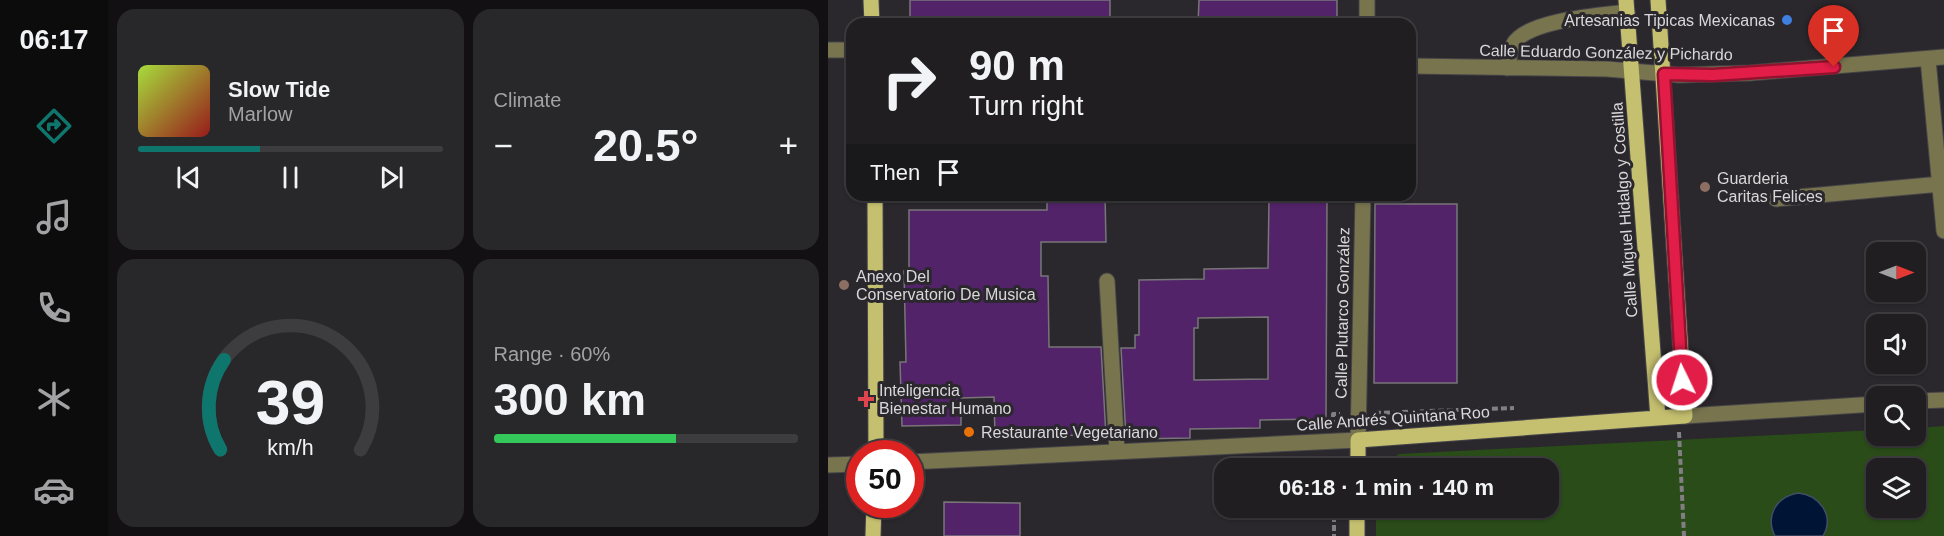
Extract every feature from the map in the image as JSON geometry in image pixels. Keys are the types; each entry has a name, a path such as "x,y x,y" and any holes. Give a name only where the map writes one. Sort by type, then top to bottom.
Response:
{"main road":[{"path":"871,0 872,18"},
{"path":"1658,0 1682,416"},
{"name":"Calle Miguel Hidalgo y Costilla","path":"1627,6 1658,418"},
{"path":"875,201 876,440"},
{"name":"Calle Andrés Quintana Roo","path":"1358,440 1682,416"},
{"name":"Calle Plutarco González","path":"1358,440 1358,458"},
{"path":"873,536 874,518"},
{"path":"1358,518 1358,536"}],"street":[{"path":"1367,0 1367,18"},
{"path":"1507,68 1513,43 1531,29 1627,6"},
{"path":"828,50 846,50"},
{"name":"Calle Eduardo González y Pichardo","path":"1416,66 1632,70 1664,74 1750,73 1944,57"},
{"path":"1928,59 1944,231"},
{"path":"1776,200 1941,184"},
{"name":"Calle Plutarco González","path":"1358,440 1363,201"},
{"path":"1107,281 1117,451"},
{"path":"1926,401 1944,400"},
{"name":"Calle Andrés Quintana Roo","path":"1682,416 1866,405"},
{"name":"Calle Andrés Quintana Roo","path":"924,461 1358,440"},
{"path":"828,465 846,464"}],"path":[{"path":"1682,416 1684,536"},
{"path":"1334,518 1334,536"}],"green space":[{"path":"1944,426 1944,536 1376,536 1376,518 1559,518 1559,458 1394,458 1399,454 1866,431 1866,446 1926,446 1926,427"}],"water":[{"path":"1798,493 1812,498 1823,507 1827,521 1823,536 1775,536 1771,521 1775,508 1778,503 1790,495"}],"building":[{"path":"910,0 1110,0 1110,18 910,18"},
{"path":"1199,0 1337,0 1337,18 1198,18"},
{"path":"1047,201 1105,201 1106,242 1041,242 1041,276 1048,276 1049,347 1101,347 1106,436 1053,435 1053,437 995,438 994,397 961,398 961,425 902,426 900,362 906,362 904,271 909,271 909,210 1047,210"},
{"path":"1269,201 1327,201 1326,419 1260,420 1260,428 1190,429 1190,438 1132,439 1126,437 1121,348 1135,348 1135,335 1139,335 1139,280 1204,279 1204,269 1268,268","holes":["1268,317 1268,379 1194,380 1194,328 1198,328 1198,318"]},
{"path":"1375,204 1457,204 1457,383 1374,383"},
{"path":"944,502 1020,503 1020,536 944,536"}],"place":[{"name":"Artesanias Tipicas Mexicanas","path":"1787,20"},
{"name":"Guarderia Caritas Felices","path":"1705,187"},
{"name":"Anexo Del Conservatorio De Musica","path":"844,285"},
{"name":"Inteligencia Bienestar Humano","path":"866,399"},
{"name":"Restaurante Vegetariano","path":"969,432"}],"route":[{"path":"1682,380 1664,74 1713,75 1834,67"}]}
